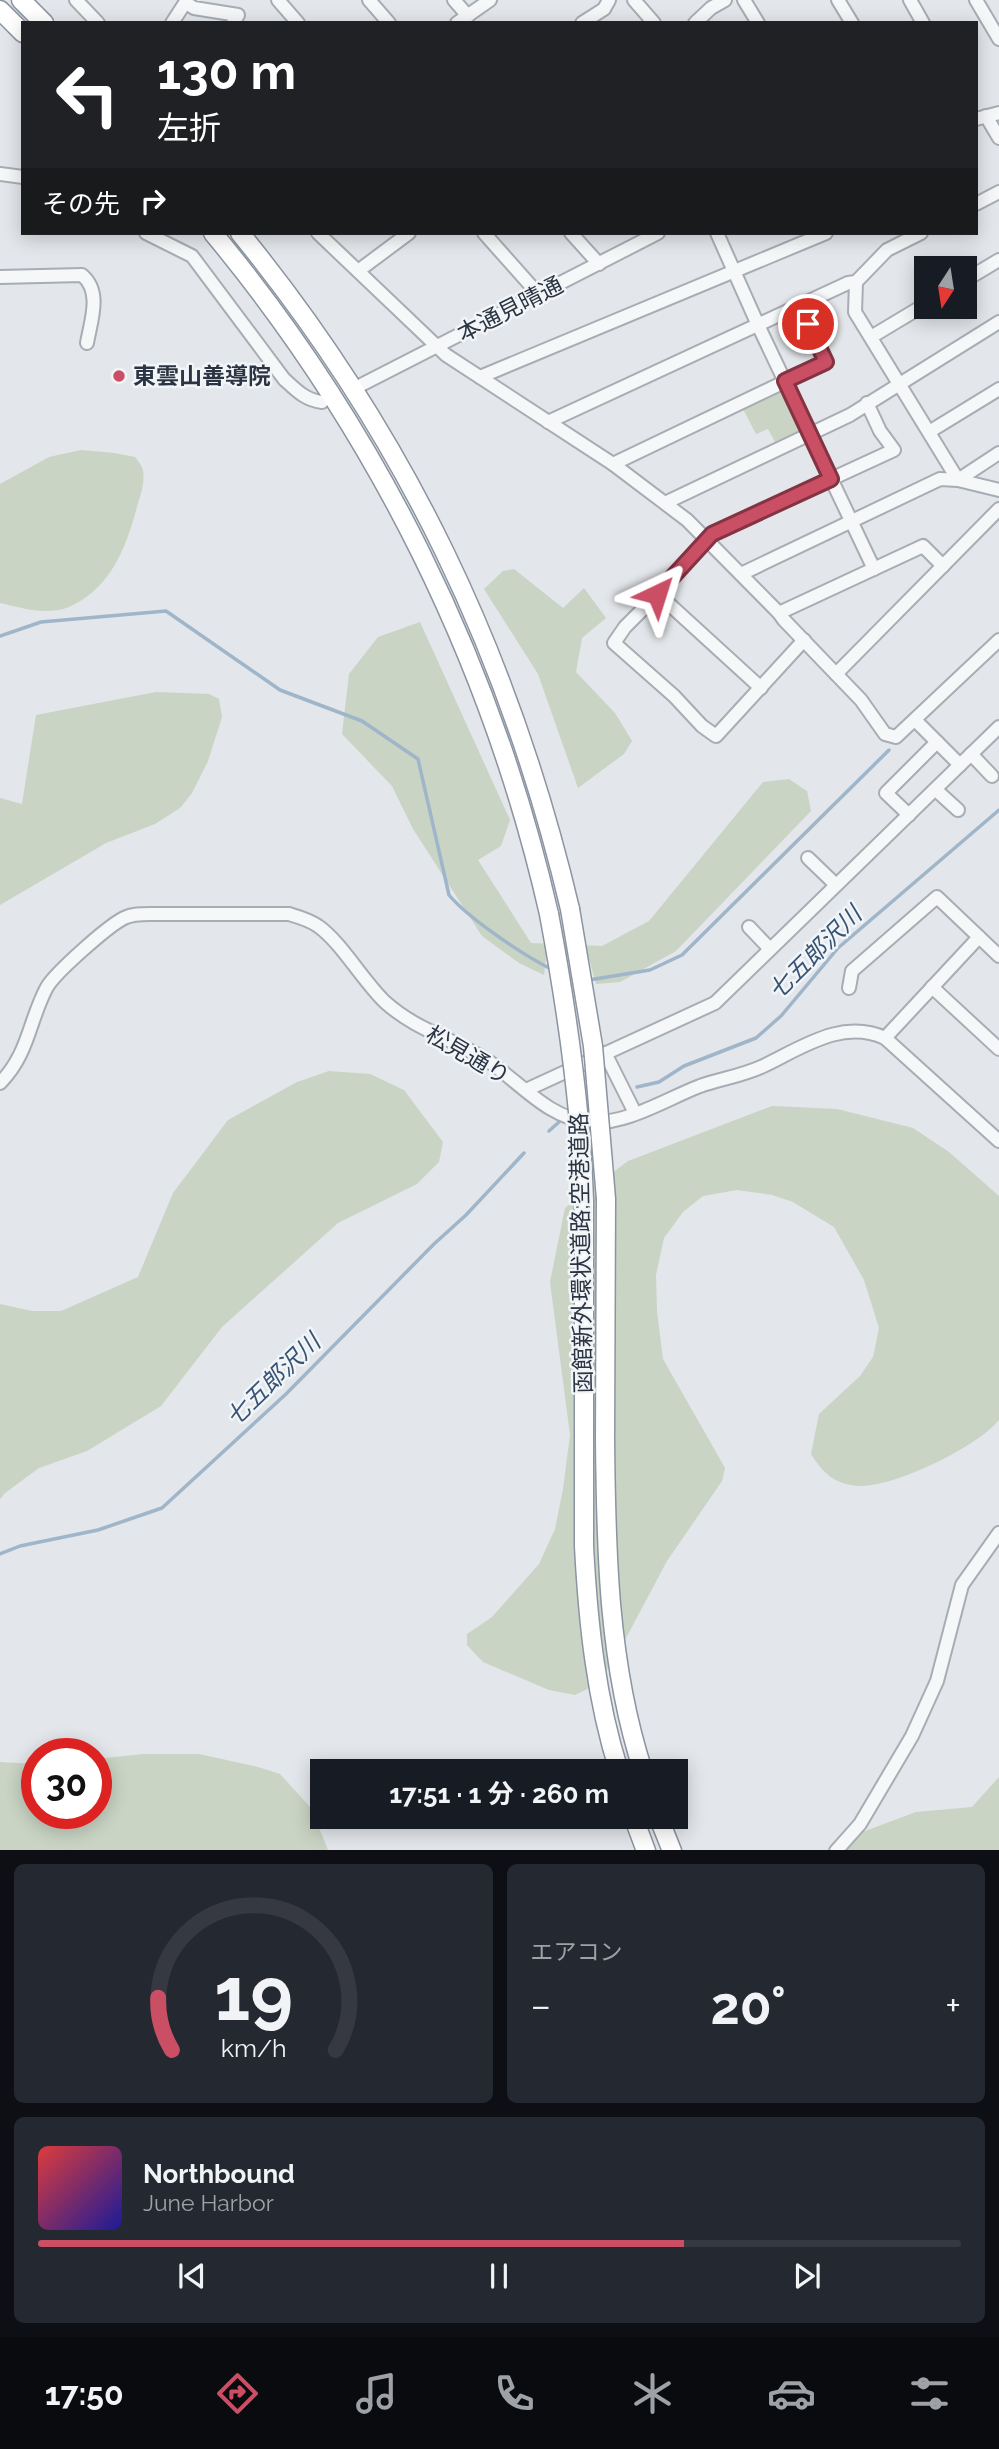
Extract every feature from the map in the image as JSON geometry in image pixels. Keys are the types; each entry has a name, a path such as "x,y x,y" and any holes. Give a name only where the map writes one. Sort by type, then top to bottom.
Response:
{"highway":[{"path":"22,0 42,21"},
{"path":"0,10 21,31"},
{"name":"函館新外環状道路;空港道路","path":"215,235 256,285 310,360 386,484 429,565 467,651 499,736 526,820 549,914 572,1049 582,1135 584,1523 587,1598 601,1699 616,1759"},
{"name":"函館新外環状道路;空港道路","path":"242,235 327,347 404,472 448,556 487,644 519,729 554,844 570,909 593,1046 606,1199 606,1488 609,1584 623,1695 640,1759"},
{"path":"638,1829 646,1850"},
{"path":"663,1829 672,1850"}],"street":[{"path":"76,0 97,21"},
{"path":"278,0 296,21"},
{"path":"369,0 387,21"},
{"path":"454,0 462,19 490,0"},
{"path":"585,21 604,9 609,0"},
{"path":"634,0 652,21"},
{"path":"697,21 725,0"},
{"path":"744,0 757,21"},
{"path":"838,0 851,21"},
{"path":"910,0 922,21"},
{"path":"976,0 999,38"},
{"path":"173,21 187,2 194,8 238,15 234,21"},
{"path":"979,117 999,113"},
{"path":"979,117 999,138"},
{"path":"0,174 21,177"},
{"path":"978,203 999,192"},
{"path":"150,235 192,256 284,379 302,395 312,401 322,402"},
{"path":"319,235 437,346 613,464 707,538 861,700 885,734 896,737 999,640"},
{"path":"358,271 406,235"},
{"path":"486,235 539,295"},
{"path":"573,235 598,264"},
{"name":"本通見晴通","path":"361,385 654,235"},
{"path":"718,235 874,569"},
{"path":"480,377 822,235"},
{"path":"548,422 848,283 856,282 887,250 917,235"},
{"path":"977,273 999,260"},
{"path":"0,277 82,275 90,282 94,300 87,343"},
{"path":"856,282 855,312 958,480"},
{"path":"613,464 826,362 800,305"},
{"path":"871,337 914,311"},
{"path":"665,503 867,404 999,322"},
{"path":"929,432 999,389"},
{"path":"804,640 716,736 614,643 625,627 707,538 894,450 867,404"},
{"path":"958,480 999,453"},
{"path":"741,573 940,479 999,489"},
{"path":"836,674 999,509"},
{"path":"779,613 923,546 943,566"},
{"path":"657,594 761,688"},
{"path":"984,654 999,657"},
{"path":"915,720 960,765"},
{"path":"526,1090 715,1003 999,727"},
{"path":"909,816 886,793 937,742"},
{"path":"971,754 992,776"},
{"path":"936,790 958,810"},
{"path":"808,858 836,885"},
{"path":"849,988 852,971 937,897 999,956"},
{"name":"松見通り","path":"0,1083 22,1055 48,984 123,919 136,914 289,914 304,918 326,932 383,1000 412,1024 490,1063 546,1106 570,1118 586,1122 611,1122 702,1085 760,1067 821,1038 854,1031 872,1032 885,1038"},
{"path":"749,927 770,949"},
{"path":"979,937 885,1038 998,1138"},
{"path":"932,987 999,1049"},
{"path":"605,1053 635,1112"},
{"path":"836,1850 860,1824 912,1735 937,1681 962,1586 999,1533"}],"green space":[{"path":"779,390 784,391 801,426 799,431 775,442 768,429 756,434 742,407"},
{"path":"81,450 135,457 143,469 142,487 134,519 116,564 96,589 69,607 43,611 0,603 0,484 49,457"},
{"path":"514,569 563,608 584,588 606,618 582,638 576,672 615,713 632,741 624,754 578,788 538,674 484,589 503,571"},
{"path":"420,622 510,820 501,846 478,860 531,943 602,946 649,921 763,782 789,779 807,791 811,811 676,951 620,982 596,984 588,955 546,958 544,975 519,963 482,936 413,829 392,786 342,734 349,674 378,637"},
{"path":"156,692 209,694 219,699 222,717 208,761 192,793 180,808 155,824 106,843 0,905 0,798 22,804 36,715"},
{"path":"329,1071 370,1074 404,1090 443,1142 439,1162 417,1184 338,1223 222,1327 161,1406 87,1451 39,1468 0,1499 0,1304 32,1311 61,1311 138,1277 173,1193 228,1120 297,1082"},
{"path":"772,1106 837,1109 913,1128 949,1152 999,1196 999,1420 973,1442 954,1453 892,1480 858,1486 842,1483 830,1476 811,1454 819,1414 860,1376 873,1357 879,1328 864,1280 834,1227 793,1202 772,1195 737,1190 703,1196 683,1212 664,1238 656,1275 657,1311 663,1359 725,1468 722,1481 667,1561 617,1655 597,1684 575,1695 549,1690 483,1662 467,1645 467,1634 492,1617 539,1564 555,1529 563,1489 570,1435 550,1282 565,1208 628,1161"},
{"path":"143,1754 199,1754 280,1774 310,1807 310,1829 320,1829 328,1850 0,1850 0,1762 21,1763 21,1829 112,1829 112,1757"},
{"path":"999,1777 999,1850 832,1850 841,1840 916,1812 972,1807"}],"waterway":[{"path":"0,636 41,622 166,611 280,690 362,721 418,759 449,895 497,935 551,969"},
{"path":"589,980 650,970 682,955 889,750"},
{"name":"七五郎沢川","path":"637,1087 659,1082 684,1066 756,1038 781,1016 838,948 999,810"},
{"name":"七五郎沢川","path":"549,1131 559,1122"},
{"name":"七五郎沢川","path":"0,1554 20,1546 98,1530 162,1508 286,1394 466,1215 524,1153"}],"place":[{"name":"東雲山善導院","path":"119,376"}],"route":[{"path":"657,594 712,534 831,479 785,381 826,362 808,324"}]}
